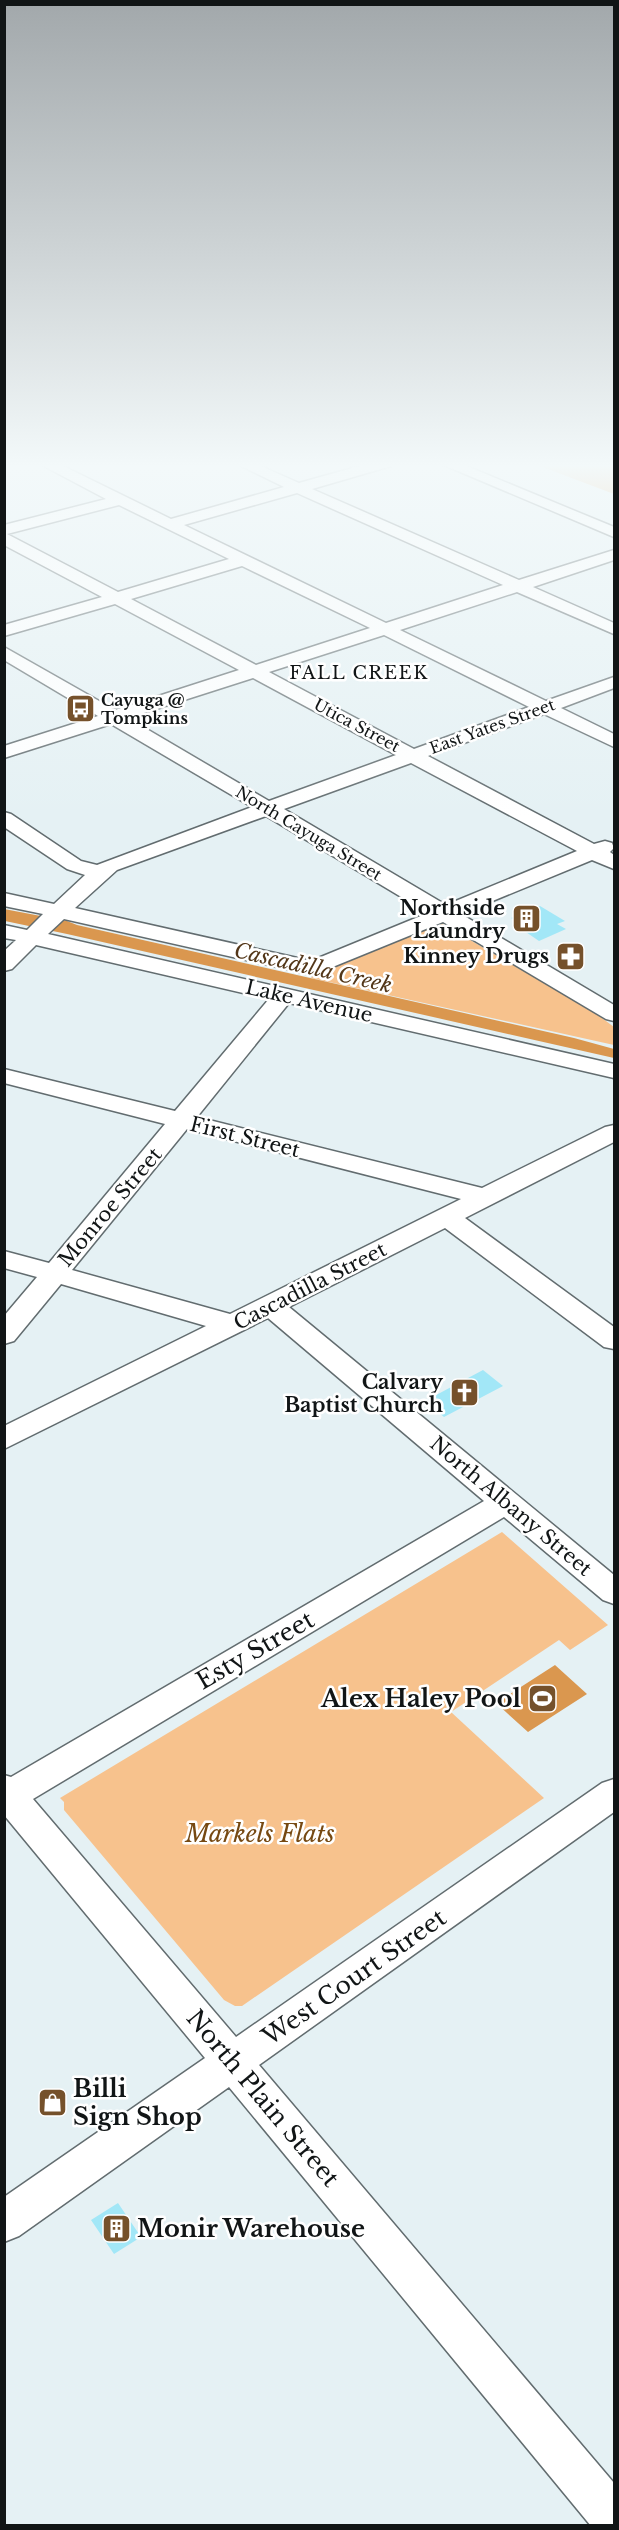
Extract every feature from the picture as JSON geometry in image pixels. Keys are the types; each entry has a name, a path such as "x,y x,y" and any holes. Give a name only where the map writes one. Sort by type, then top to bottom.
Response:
{"street":[{"name":"Utica Street","path":"87,581 615,863"},
{"path":"4,631 172,581"},
{"path":"287,581 615,741"},
{"path":"507,581 615,629"},
{"path":"4,752 533,581"},
{"name":"North Cayuga Street","path":"4,652 615,1014"},
{"name":"East Yates Street","path":"4,964 99,873 110,866 615,682"},
{"path":"4,818 74,865 99,873"},
{"path":"4,899 57,913 313,968 615,843"},
{"name":"Lake Avenue","path":"4,931 35,934 284,995 615,1071"},
{"name":"Monroe Street","path":"4,1335 284,995"},
{"name":"First Street","path":"4,1076 486,1197"},
{"name":"Cascadilla Street","path":"4,1439 615,1132"},
{"path":"447,1217 615,1340"},
{"path":"4,1259 233,1324"},
{"name":"North Albany Street","path":"270,1305 615,1592"},
{"name":"Esty Street","path":"6,1794 506,1502"},
{"name":"West Court Street","path":"4,2222 615,1793"},
{"name":"North Plain Street","path":"6,1794 233,2061 615,2518"}],"green space":[{"path":"441,923 594,1012 614,1027 614,1045 311,978 314,974"},
{"name":"Markels Flats","path":"502,1532 608,1625 570,1650 559,1640 451,1712 544,1798 242,2006 235,2006 224,2000 64,1810 64,1802 60,1798"}],"shaded area":[{"path":"4,909 67,921 574,1038 614,1049 614,1058 5,921"},
{"name":"Alex Haley Pool","path":"555,1665 587,1694 528,1732 496,1703"}],"building":[{"name":"Northside Laundry","path":"540,906 565,921 557,924 566,929 539,941 523,930 529,928 511,918"},
{"name":"Calvary Baptist Church","path":"483,1370 503,1386 444,1417 425,1401"},
{"name":"Monir Warehouse","path":"118,2203 141,2237 114,2254 91,2220"}],"place":[{"name":"Cayuga @ Tompkins","path":"80,709"},
{"name":"Northside Laundry","path":"526,919"},
{"name":"Kinney Drugs","path":"570,956"},
{"name":"Calvary Baptist Church","path":"464,1393"},
{"name":"Alex Haley Pool","path":"542,1698"},
{"name":"Billi Sign Shop","path":"52,2102"},
{"name":"Monir Warehouse","path":"116,2228"}],"district":[{"name":"FALL CREEK","path":"359,673"}],"water label":[{"name":"Cascadilla Creek","path":"313,968"}]}
